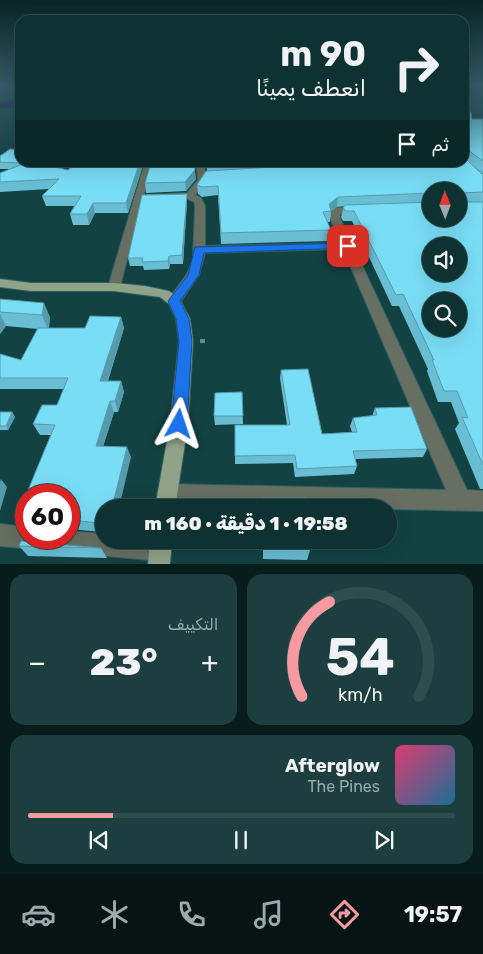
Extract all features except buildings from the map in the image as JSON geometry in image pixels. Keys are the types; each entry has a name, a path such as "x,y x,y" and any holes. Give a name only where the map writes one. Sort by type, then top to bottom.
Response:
{"main road":[{"path":"0,283 32,287 114,287 145,290 164,294 174,301 183,319 186,341 179,424 166,499"}],"street":[{"path":"114,287 147,167"},
{"path":"190,196 200,184 202,177 201,167"},
{"path":"202,177 213,176"},
{"path":"138,198 190,196 198,200 200,206 199,250 194,275 174,301"},
{"path":"372,209 342,210 335,213 335,218 460,500"},
{"path":"199,250 348,246"},
{"path":"397,500 483,501"},
{"path":"0,535 160,551"}],"route":[{"path":"179,424 186,341 183,319 174,301 194,275 199,250 348,246"}]}
